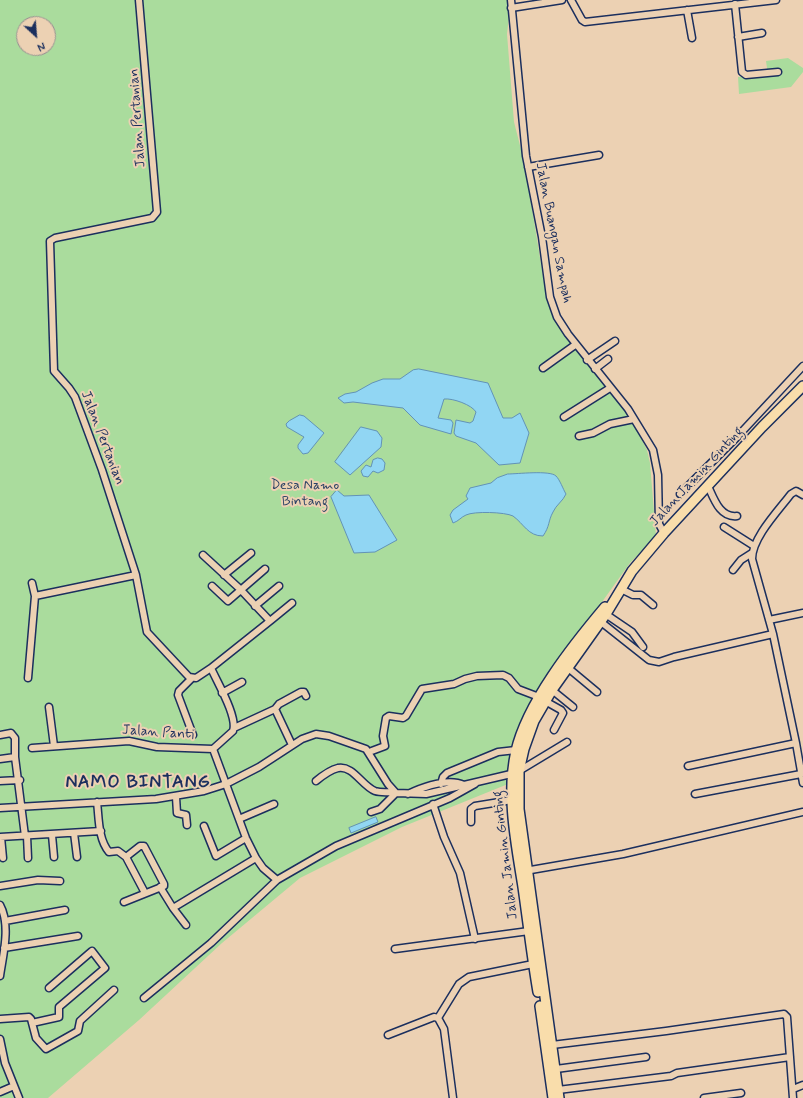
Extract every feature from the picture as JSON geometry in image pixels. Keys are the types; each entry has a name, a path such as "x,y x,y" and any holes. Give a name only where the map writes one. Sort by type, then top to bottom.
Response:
{"highway":[{"name":"Jalan Jamin Ginting","path":"555,1096 529,931 515,773 526,739 537,715 542,699 552,690 632,571 664,533 803,386"},
{"name":"Jalan Jamin Ginting","path":"555,1096 556,1069 512,800 516,750 525,723 542,699 565,658 603,616"}],"street":[{"name":"Jalan Pertanian","path":"140,0 156,214 152,218 55,238 50,243 54,371 69,388 75,398 102,470 136,575 147,632 184,673 192,678"},
{"name":"Jalan Buangan Sampah","path":"511,0 528,167 542,237 550,297 557,317 575,345 634,419 652,450 657,466 659,524 664,533"},
{"path":"511,8 562,0"},
{"path":"571,0 582,20 585,22 776,0"},
{"path":"735,4 741,69 743,74 778,72"},
{"path":"687,10 692,38"},
{"path":"738,37 762,33"},
{"path":"528,167 599,155"},
{"path":"587,360 615,340"},
{"path":"543,368 575,345"},
{"path":"595,370 608,359"},
{"path":"680,494 736,438 803,366"},
{"path":"564,417 610,388"},
{"path":"579,436 593,433 610,424 634,419"},
{"path":"736,438 745,446"},
{"path":"708,486 723,513 731,517 737,516"},
{"path":"733,570 753,550 791,494 796,491 803,495"},
{"path":"724,526 753,550 773,634 796,742 803,783"},
{"path":"224,575 251,553"},
{"path":"203,555 240,589 270,621"},
{"path":"212,586 227,601 264,569"},
{"path":"35,596 136,575"},
{"path":"28,678 35,596 32,583"},
{"path":"255,606 278,586"},
{"path":"620,590 633,596 641,595 654,605"},
{"path":"193,735 178,694 192,678 211,668 292,603"},
{"path":"769,620 803,613"},
{"path":"603,616 649,660 657,662 674,656 773,634"},
{"path":"603,616 632,632 643,647"},
{"path":"567,667 597,692"},
{"path":"211,668 222,692 234,728"},
{"path":"370,752 384,746 383,736 386,718 389,716 403,718 408,713 419,691 422,689 454,684 477,676 503,675 509,678 518,689 542,699 561,710 563,713 554,730"},
{"path":"222,692 242,682"},
{"path":"552,690 573,707"},
{"path":"277,880 263,868 246,838 213,749 231,734 234,728 276,709 279,704 301,692 304,692 306,696"},
{"path":"48,754 51,747 49,707"},
{"path":"276,709 292,745"},
{"path":"0,735 11,733 15,736 16,757 20,780 28,858"},
{"path":"0,808 176,797 204,791 226,784 259,767 292,745 316,734 329,736 362,746 370,752 395,792"},
{"path":"688,766 796,742 803,738"},
{"name":"Jalan Panti","path":"32,748 135,742 157,747 213,749"},
{"path":"316,781 332,770 342,768 350,770 366,786 374,791 395,792 407,795 426,794 515,773 567,742"},
{"path":"441,784 443,777 447,773 498,752 516,750"},
{"path":"0,759 16,757"},
{"path":"695,794 802,772"},
{"path":"0,781 20,780"},
{"path":"407,795 415,791 452,782 464,785"},
{"path":"144,998 211,943 277,880 336,846 466,791 477,783"},
{"path":"371,812 380,809 395,792"},
{"path":"176,797 175,808 177,812 186,815 187,825"},
{"path":"471,822 471,809 475,806 512,800"},
{"path":"97,802 103,841 109,851 118,851 126,858 145,893"},
{"path":"239,819 274,804"},
{"path":"434,804 444,836 463,882 475,939"},
{"path":"524,871 623,854 803,812"},
{"path":"204,826 216,856 246,838"},
{"path":"3,858 0,837 101,831"},
{"path":"74,833 77,857"},
{"path":"52,835 54,858"},
{"path":"124,902 164,884 144,846 140,846 126,858"},
{"path":"173,908 256,858"},
{"path":"0,886 38,880 60,881"},
{"path":"160,887 186,925"},
{"path":"0,976 4,948 5,921 1,909"},
{"path":"5,921 65,910"},
{"path":"395,949 529,931"},
{"path":"4,948 78,936"},
{"path":"32,1023 59,1016 59,1007 105,968 92,951 49,988"},
{"path":"438,1018 459,984 469,976 534,964"},
{"path":"0,1019 29,1017 36,1038 46,1049 78,1031 80,1021 114,990"},
{"path":"552,1045 666,1031 783,1014 787,1017 794,1098"},
{"path":"388,1035 434,1017 438,1018"},
{"path":"438,1018 444,1029 453,1098"},
{"path":"0,1039 5,1063 19,1098"},
{"path":"556,1069 646,1056"},
{"path":"555,1096 663,1077 677,1073 790,1057"},
{"path":"793,1089 803,1085"},
{"path":"0,1092 14,1086"},
{"path":"704,1098 741,1093"}],"green space":[{"name":"Desa Namo Bintang","path":"0,0 511,0 507,34 514,122 525,165 547,301 559,327 621,405 635,426 647,450 650,463 656,536 630,563 543,684 515,737 510,772 513,782 402,827 300,878 222,943 139,1020 48,1098 0,1098"},
{"path":"788,58 803,68 803,72 791,87 739,94 738,77 768,75 766,61"}],"water":[{"path":"419,369 488,383 503,418 512,418 520,413 529,433 520,463 499,465 476,443 456,436 454,433 456,420 470,423 473,421 476,412 474,409 462,402 444,399 438,418 451,420 453,423 451,434 420,425 403,408 353,402 344,403 338,398 345,394 356,392 383,379 400,379 413,370"},
{"path":"300,415 304,416 324,433 308,453 303,454 298,448 298,445 304,437 287,427 286,424"},
{"path":"361,427 377,431 382,438 381,447 350,475 335,462"},
{"path":"378,458 382,459 385,463 384,470 378,473 373,471 368,477 363,476 361,471 366,465 371,467 373,460"},
{"path":"547,473 553,474 559,480 566,494 551,515 547,529 543,536 530,532 513,516 497,513 470,514 453,523 450,515 453,510 468,499 466,496 470,488 491,483 497,478 508,474"},
{"path":"337,490 344,496 369,495 397,540 375,552 354,553 331,497"},
{"path":"376,817 378,822 351,833 349,828"}],"district":[{"name":"NAMO BINTANG","path":"138,783"}]}
